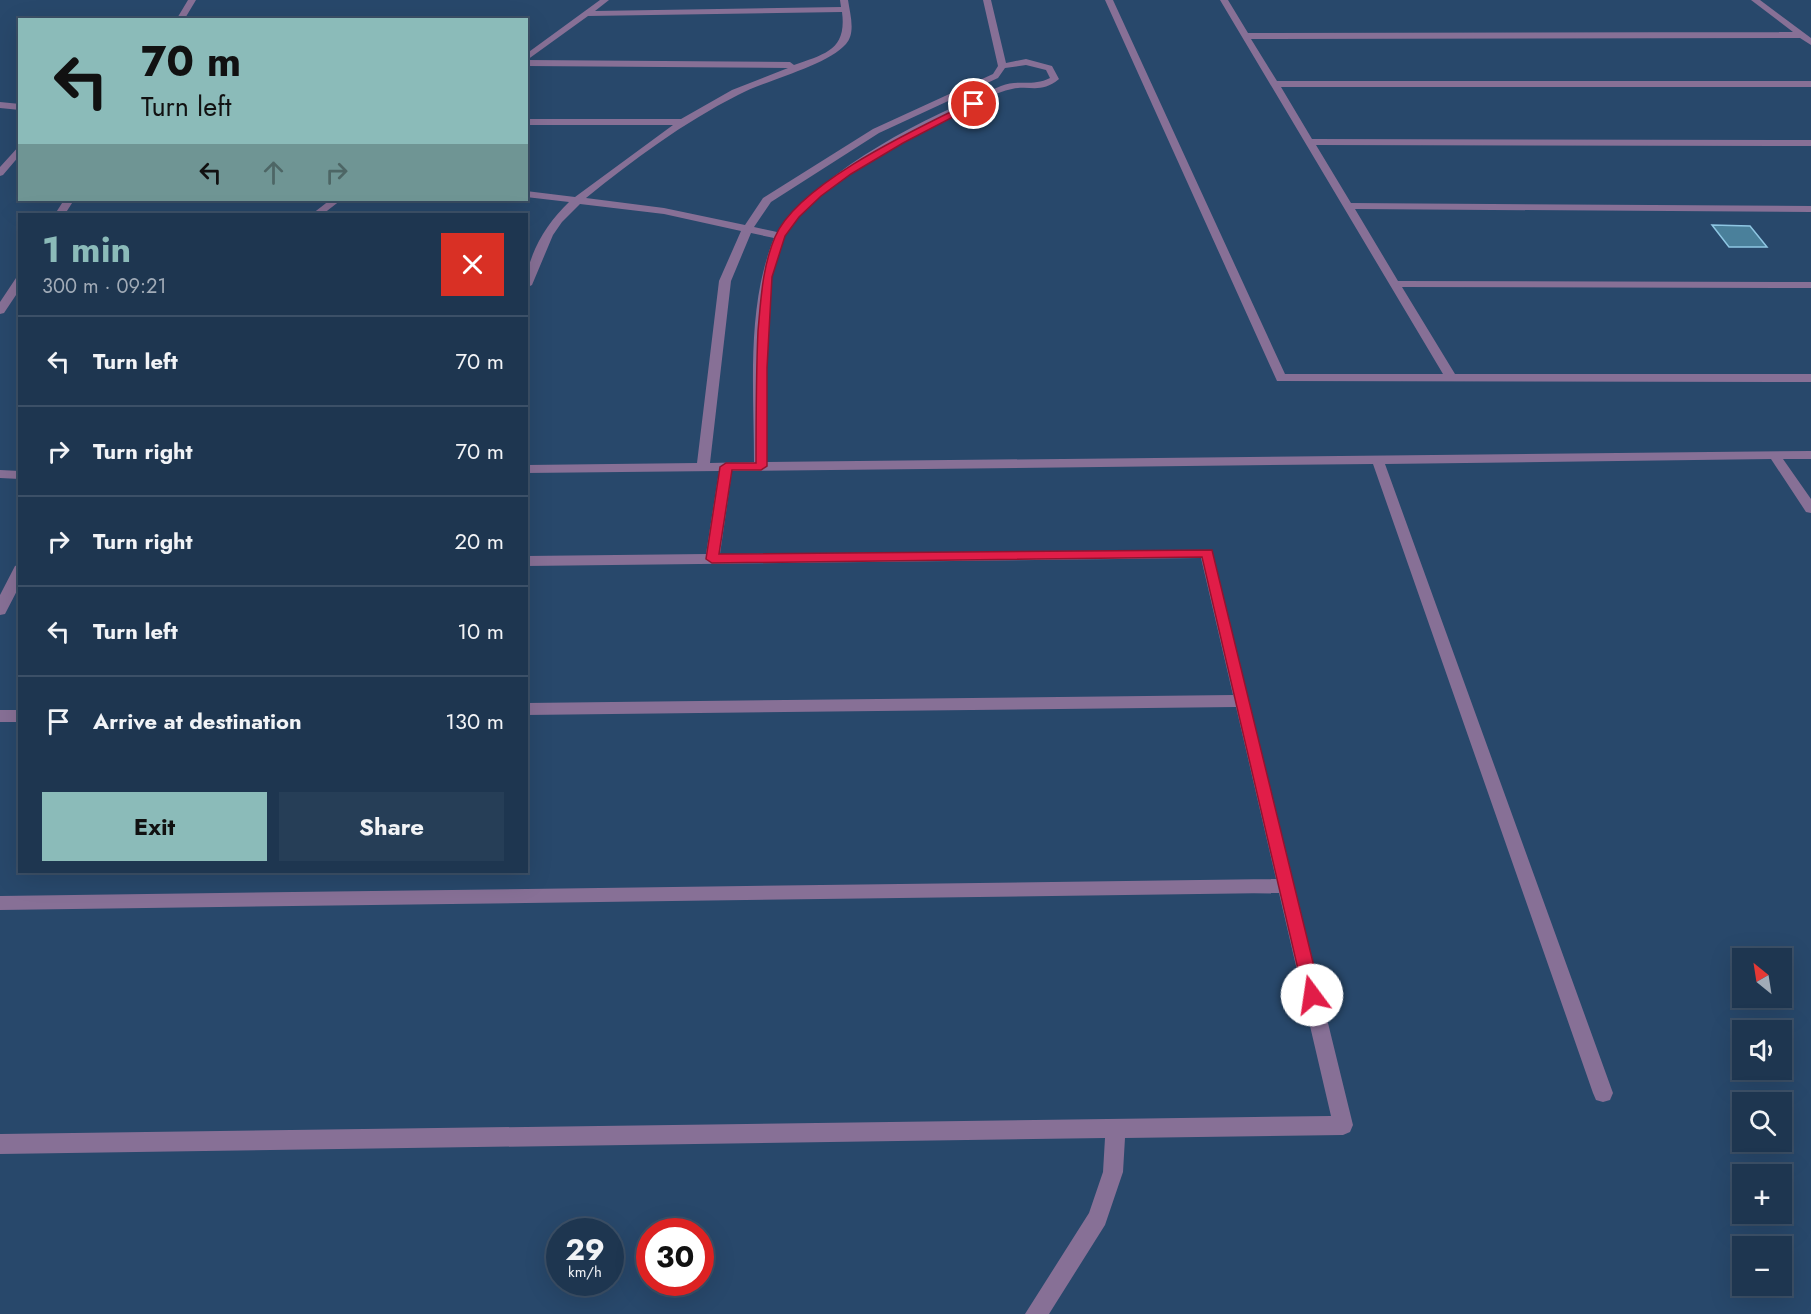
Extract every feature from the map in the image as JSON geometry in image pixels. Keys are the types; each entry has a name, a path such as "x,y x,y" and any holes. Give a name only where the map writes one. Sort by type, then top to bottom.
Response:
{"street":[{"path":"181,18 192,0"},
{"path":"528,57 605,0"},
{"path":"987,0 1002,66"},
{"path":"1109,0 1281,378 1811,378"},
{"path":"1224,0 1451,378"},
{"path":"1755,0 1811,42"},
{"path":"528,280 546,238 558,220 579,199 680,122 754,83 833,50 843,42 847,34 844,5 586,14"},
{"path":"1246,36 1802,35"},
{"path":"703,468 725,281 747,230 767,201 876,131 995,76 1002,66 1026,62 1049,68 1055,79 1037,87 1011,86 900,141 848,172 818,194 796,215 780,236 767,277 762,368 761,466"},
{"path":"528,63 798,66"},
{"path":"995,76 1011,86"},
{"path":"1275,84 1811,84"},
{"path":"0,105 18,107"},
{"path":"528,122 680,122"},
{"path":"1310,142 1811,143"},
{"path":"0,172 18,150"},
{"path":"528,194 664,211 780,236"},
{"path":"318,213 335,201"},
{"path":"1348,206 1811,209"},
{"path":"0,311 18,283"},
{"path":"1395,284 1811,285"},
{"path":"1774,455 1811,509"},
{"path":"528,469 1811,455"},
{"path":"1378,461 1603,1093"},
{"path":"712,559 726,467"},
{"path":"0,474 18,475"},
{"path":"0,1144 1343,1125 1207,553 528,561"},
{"path":"0,610 18,573"},
{"path":"528,709 1242,701"},
{"path":"0,716 18,716"},
{"path":"0,903 1286,886"},
{"path":"1036,1314 1098,1218 1113,1172 1116,1128"}],"building":[{"path":"1712,225 1750,226 1767,247 1729,247"}],"route":[{"path":"974,104 900,141 848,172 818,194 796,215 780,236 767,277 762,368 761,466 726,467 712,559 1207,553 1312,995"}]}
